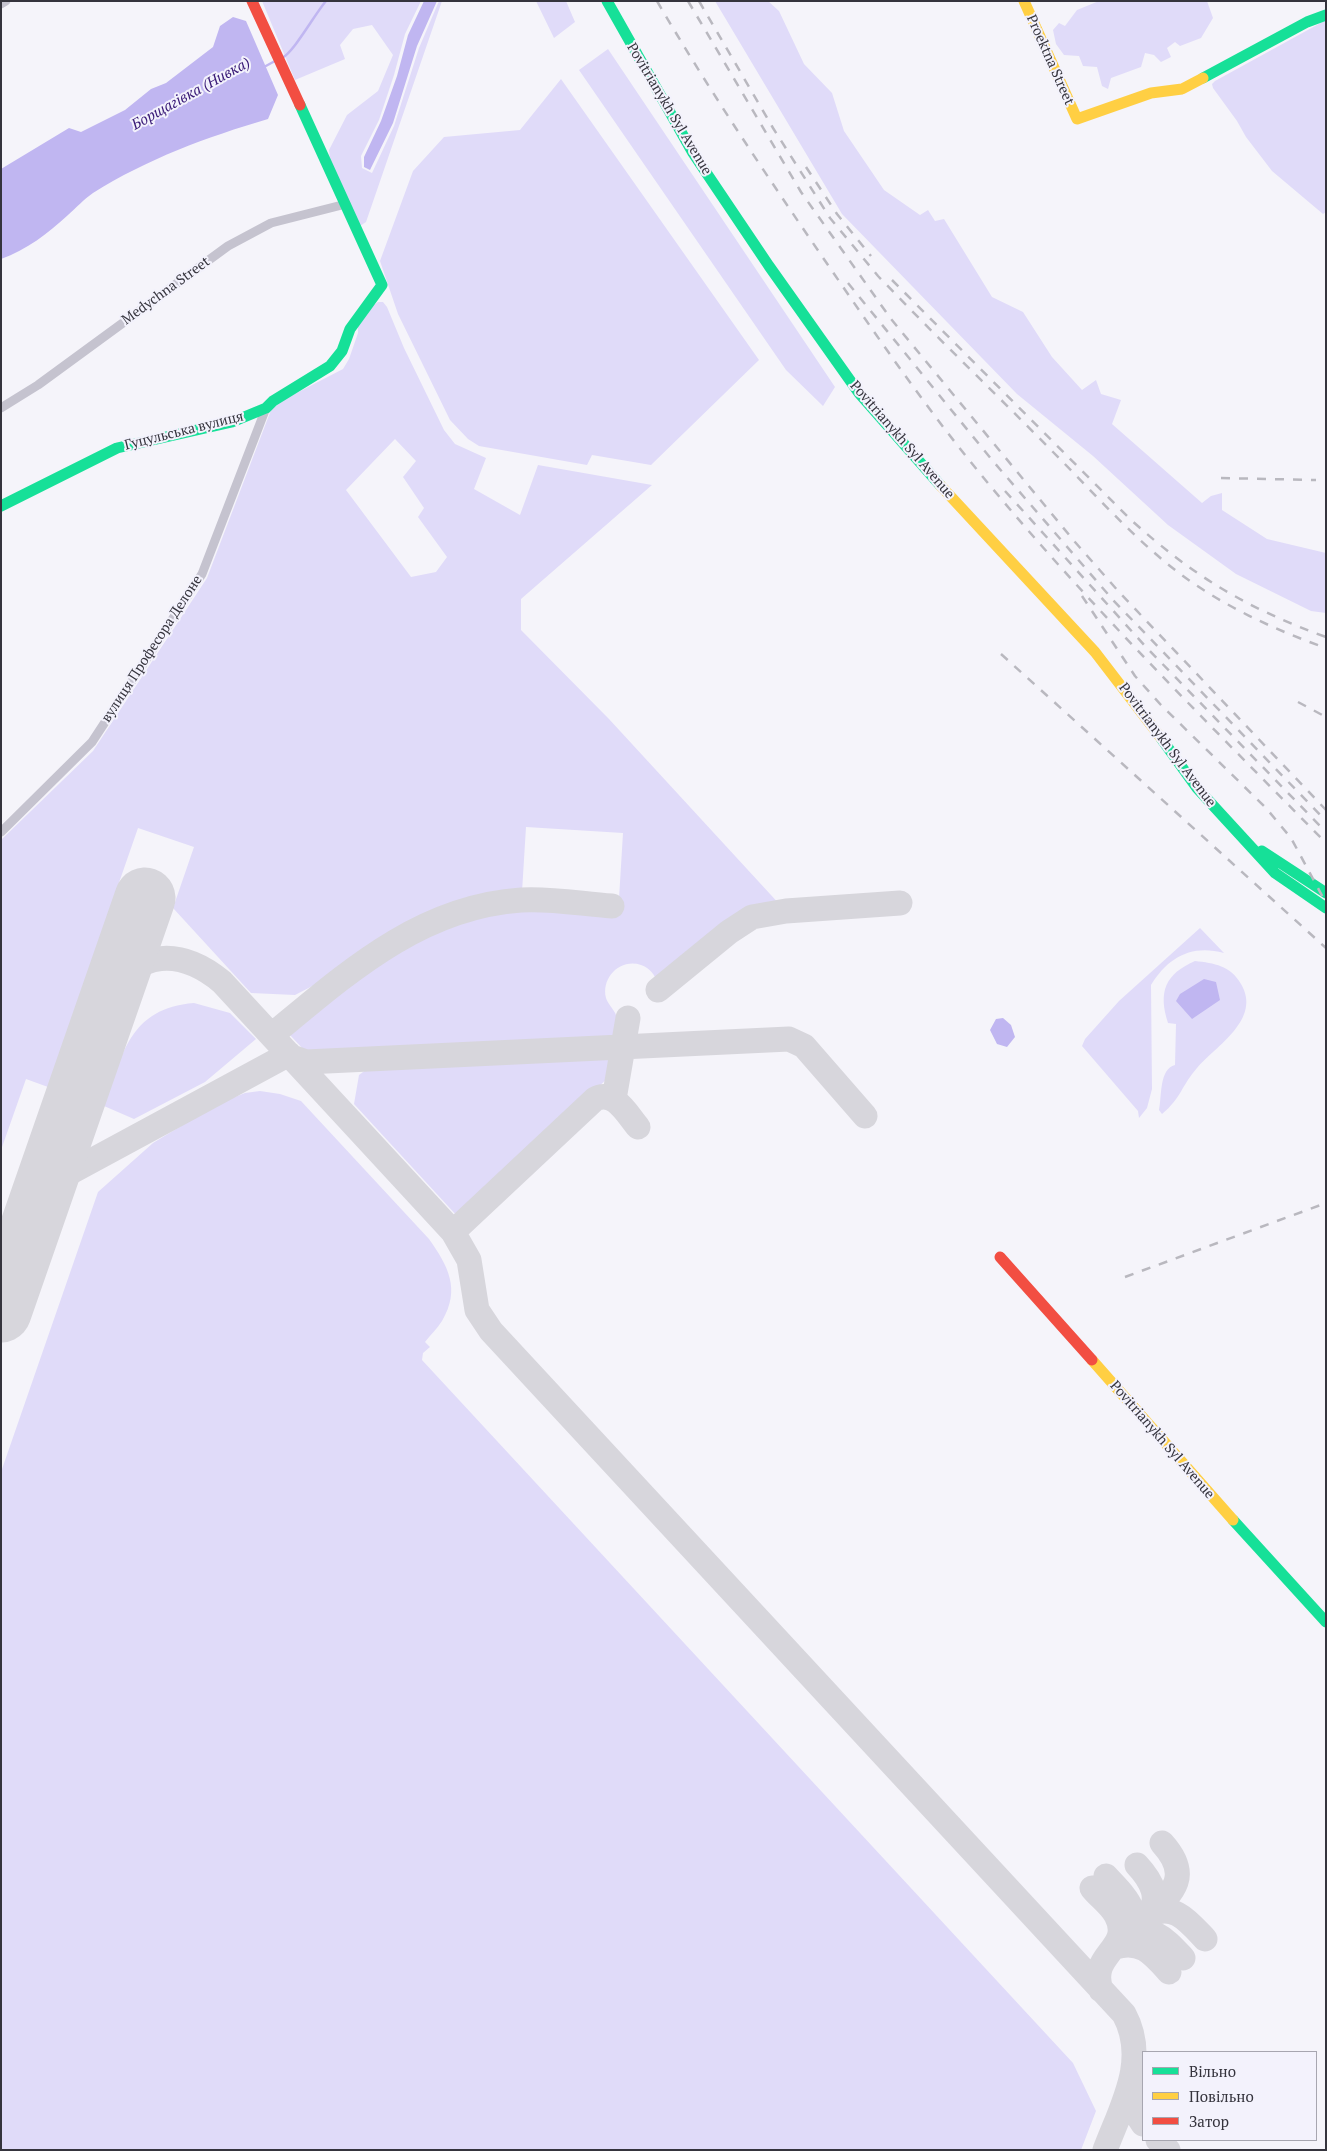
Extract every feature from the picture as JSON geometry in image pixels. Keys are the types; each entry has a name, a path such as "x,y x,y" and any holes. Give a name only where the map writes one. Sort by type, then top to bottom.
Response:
{"street":[{"path":"1,4 6,1"},
{"path":"252,1 346,204"},
{"name":"Povitrianykh Syl Avenue","path":"607,1 693,152 769,266 859,393 965,513 1095,652 1127,691 1197,788 1275,873 1326,908"},
{"name":"Proektna Street","path":"1024,1 1077,120 1151,93 1182,90 1307,22 1326,15"},
{"name":"Гуцульська вулиця","path":"1,506 117,448 232,422 266,408 273,401 330,366 336,360 350,329 382,285 346,204"},
{"name":"Medychna Street","path":"1,408 38,384 228,246 271,223 346,204"},
{"name":"вулиця Професора Делоне","path":"1,832 92,742 202,574 266,408"},
{"name":"Povitrianykh Syl Avenue","path":"1246,841 1326,893"},
{"name":"Povitrianykh Syl Avenue","path":"1000,1257 1049,1310 1199,1483 1326,1622"}],"shaded area":[{"path":"262,1 421,1 405,34 379,120 361,156 362,168 372,173 394,126 419,48 439,1 442,1 366,222 360,226 330,160 329,150 347,115 378,91 393,55 372,25 353,29 340,45 345,59 295,80"},
{"path":"536,1 566,1 575,22 554,38"},
{"path":"715,1 768,1 779,11 804,64 832,93 844,131 884,190 920,215 928,210 935,221 944,219 992,297 1023,312 1052,357 1082,390 1096,380 1101,394 1121,400 1112,424 1202,503 1211,496 1222,493 1222,510 1267,539 1326,553 1326,613 1311,611 1236,574 1168,525 1093,456 1017,394 842,214"},
{"path":"1099,1 1207,1 1213,18 1201,38 1180,46 1175,42 1167,48 1171,57 1161,62 1154,55 1145,53 1141,67 1111,78 1108,89 1102,86 1097,67 1083,66 1079,56 1064,55 1056,44 1053,30 1059,23 1065,26 1077,10"},
{"path":"1326,20 1326,212 1323,214 1272,171 1246,137 1212,84"},
{"path":"608,49 835,387 823,406 786,370 579,70"},
{"path":"561,79 759,360 651,465 592,455 587,465 479,446 468,439 450,420 398,314 380,261 413,171 444,137 520,130"},
{"path":"378,302 383,302 444,430 455,444 486,458 474,489 520,515 538,465 652,485 521,599 521,630 609,719 782,907 749,913 726,928 658,984 652,972 641,965 626,964 619,967 609,977 605,991 607,1001 617,1018 616,1037 305,1051 289,1034 345,986 373,965 402,947 432,932 464,920 499,912 548,909 618,915 623,833 526,827 522,892 476,899 444,908 411,922 376,942 328,978 295,995 251,993 173,908 194,847 138,828 48,1087 26,1079 1,1150 1,840 93,751 207,578 271,410 283,400 343,369 349,359 358,333 358,323 367,310","holes":["395,439 416,461 403,477 424,508 418,517 447,557 436,572 411,577 346,490"]},
{"path":"1200,928 1224,953 1201,950 1182,955 1165,967 1151,985 1152,1089 1147,1108 1139,1118 1138,1111 1082,1046 1085,1039 1119,1001"},
{"path":"1195,961 1215,964 1232,973 1241,984 1246,997 1246,1009 1234,1031 1197,1068 1177,1097 1162,1114 1159,1110 1162,1084 1166,1072 1175,1065 1176,1024 1168,1023 1165,1012 1164,993 1166,985 1171,978 1185,966"},
{"path":"194,1003 230,1013 256,1039 205,1082 134,1119 104,1106 124,1052 142,1024 155,1014 172,1007"},
{"path":"612,1057 609,1077 458,1217 354,1104 359,1075 367,1069"},
{"path":"260,1091 280,1094 301,1101 429,1239 442,1259 450,1278 451,1298 442,1321 425,1342 430,1347 423,1353 422,1360 1073,2063 1096,2111 1081,2150 1,2150 1,1472 98,1192 153,1143 219,1103 245,1093"}],"water":[{"path":"424,1 437,1 417,46 393,123 370,170 364,167 364,157 381,121 397,76 408,35"},
{"path":"233,17 246,21 278,95 268,119 200,141 156,159 114,181 90,195 37,240 20,251 1,259 1,169 69,128 81,132 125,110 151,89 166,83 213,47 220,26"},
{"path":"1204,979 1216,982 1220,1000 1192,1019 1176,1001 1180,994"},
{"path":"1003,1018 1011,1025 1015,1037 1007,1047 997,1044 990,1030 996,1019"}],"waterway":[{"name":"Борщагівка (Нивка)","path":"282,58 292,49 326,1"},
{"name":"Борщагівка (Нивка)","path":"264,67 275,61"}],"taxiway":[{"path":"272,1035 356,967 386,947 449,915 484,905 521,900 555,900 612,906"},
{"path":"658,990 729,932 752,917 786,911 900,903"},
{"path":"111,999 121,982 133,970 147,962 161,959 176,959 191,963 207,971 222,982 453,1232 469,1260 477,1310 491,1331 1124,2014 1131,2031 1134,2048 1133,2065 1125,2099 1105,2150"},
{"path":"614,1099 628,1018"},
{"path":"292,1057 306,1062 789,1039 804,1046 865,1116"},
{"path":"45,1186 289,1054"},
{"path":"453,1232 595,1099 608,1097 614,1100 620,1104 638,1127"},
{"path":"1148,1916 1166,1899 1176,1882 1176,1864 1162,1843"},
{"path":"1137,1865 1147,1877 1153,1890 1154,1904 1146,1918"},
{"path":"1106,1876 1125,1897 1133,1913 1133,1921 1124,1938"},
{"path":"1092,1888 1114,1911 1120,1926 1116,1944 1100,1967 1101,1990"},
{"path":"1148,1916 1157,1912 1173,1912 1187,1920 1205,1939"},
{"path":"1126,1936 1143,1931 1158,1935 1183,1958"},
{"path":"1115,1947 1132,1945 1146,1950 1169,1972"},
{"path":"1130,2083 1132,2107 1142,2122"},
{"path":"1159,2141 1168,2150"}],"runway":[{"path":"1,1312 145,898"}],"railway":[{"path":"657,1 719,102 784,200 882,344 958,446 1019,520 1104,614 1192,707 1326,843"},
{"path":"688,1 801,192 891,319 1075,542 1119,592 1326,810"},
{"path":"699,1 773,128 830,218 878,276 1119,520 1171,567 1206,592 1239,610 1273,627 1326,648"},
{"path":"806,167 837,214 871,256"},
{"path":"892,280 1130,519 1153,539 1199,574 1245,602 1326,637"},
{"path":"848,283 992,460 1113,600 1326,821"},
{"path":"1221,478 1316,480"},
{"path":"1005,491 1146,647 1326,832"},
{"path":"1082,596 1135,676 1161,705 1266,808 1291,838 1326,903"},
{"path":"1001,654 1326,948"},
{"path":"1298,702 1326,717"},
{"path":"1125,1277 1326,1203"}],"traffic: fast":[{"path":"607,1 693,153 769,266 859,393 940,485"},
{"path":"1203,78 1307,22 1326,15"},
{"path":"1,506 117,448 232,422 266,408 273,401 330,366 342,351 350,329 382,285 300,105"},
{"path":"1161,738 1197,788 1275,873 1326,908"},
{"path":"1262,851 1326,893"},
{"path":"1233,1520 1326,1622"}],"traffic: slow":[{"path":"1024,1 1077,119 1151,93 1182,89 1203,78"},
{"path":"940,485 1095,652 1161,738"},
{"path":"1092,1360 1233,1520"}],"traffic: jam":[{"path":"252,1 300,105"},
{"path":"1000,1257 1092,1360"}]}
